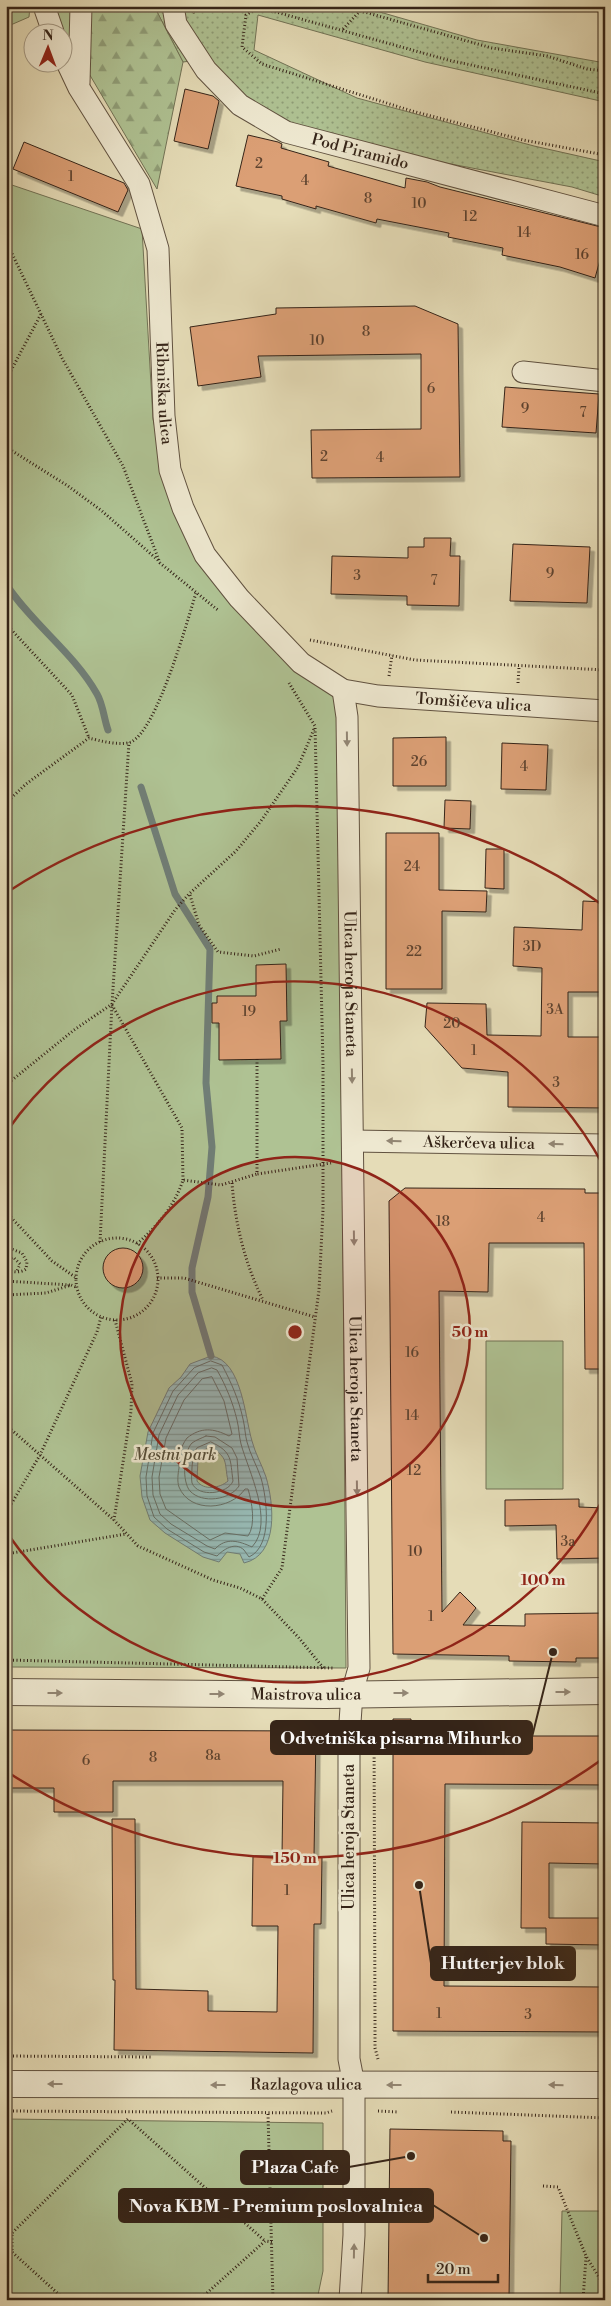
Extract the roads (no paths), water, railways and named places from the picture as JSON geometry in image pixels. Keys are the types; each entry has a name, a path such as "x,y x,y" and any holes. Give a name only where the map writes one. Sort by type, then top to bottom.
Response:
{"street":[{"path":"44,6 50,22"},
{"path":"79,88 81,6"},
{"name":"Pod Piramido","path":"172,6 176,24 206,70 240,105 286,132 605,216"},
{"name":"Ribniška ulica","path":"71,72 79,88 139,184 158,250 164,416 170,470 183,508 206,555 239,598 301,663 343,690"},
{"path":"523,372 605,381"},
{"name":"Tomšičeva ulica","path":"343,690 378,696 605,711"},
{"name":"Ulica heroja Staneta","path":"343,690 347,717 359,1668 352,1693 349,1737 349,2059 354,2084 354,2243 350,2300"},
{"name":"Aškerčeva ulica","path":"353,1141 605,1145"},
{"name":"Maistrova ulica","path":"6,1692 352,1693 605,1691"},
{"name":"Razlagova ulica","path":"6,2084 605,2085"}],"water":[{"path":"211,1356 221,1360 230,1368 240,1391 253,1445 269,1488 272,1514 268,1539 263,1550 255,1558 244,1563 240,1554 227,1552 219,1562 203,1557 165,1533 150,1520 142,1497 140,1476 148,1432 169,1388 181,1377 190,1364","holes":["210,1447 225,1461 228,1481 217,1487 204,1486 197,1481 200,1452"]}],"waterway":[{"path":"6,584 87,679 99,698 108,730"},
{"path":"141,787 175,894 210,949 206,1083 212,1147 208,1197 192,1268 192,1292 211,1356"}],"place":[{"name":"Odvetniška pisarna Mihurko","path":"553,1652"},
{"name":"Hutterjev blok","path":"419,1885"},
{"name":"Plaza Cafe","path":"411,2156"},
{"name":"Nova KBM - Premium poslovalnica","path":"484,2238"}],"park label":[{"name":"Mestni park","path":"175,1455"}]}
